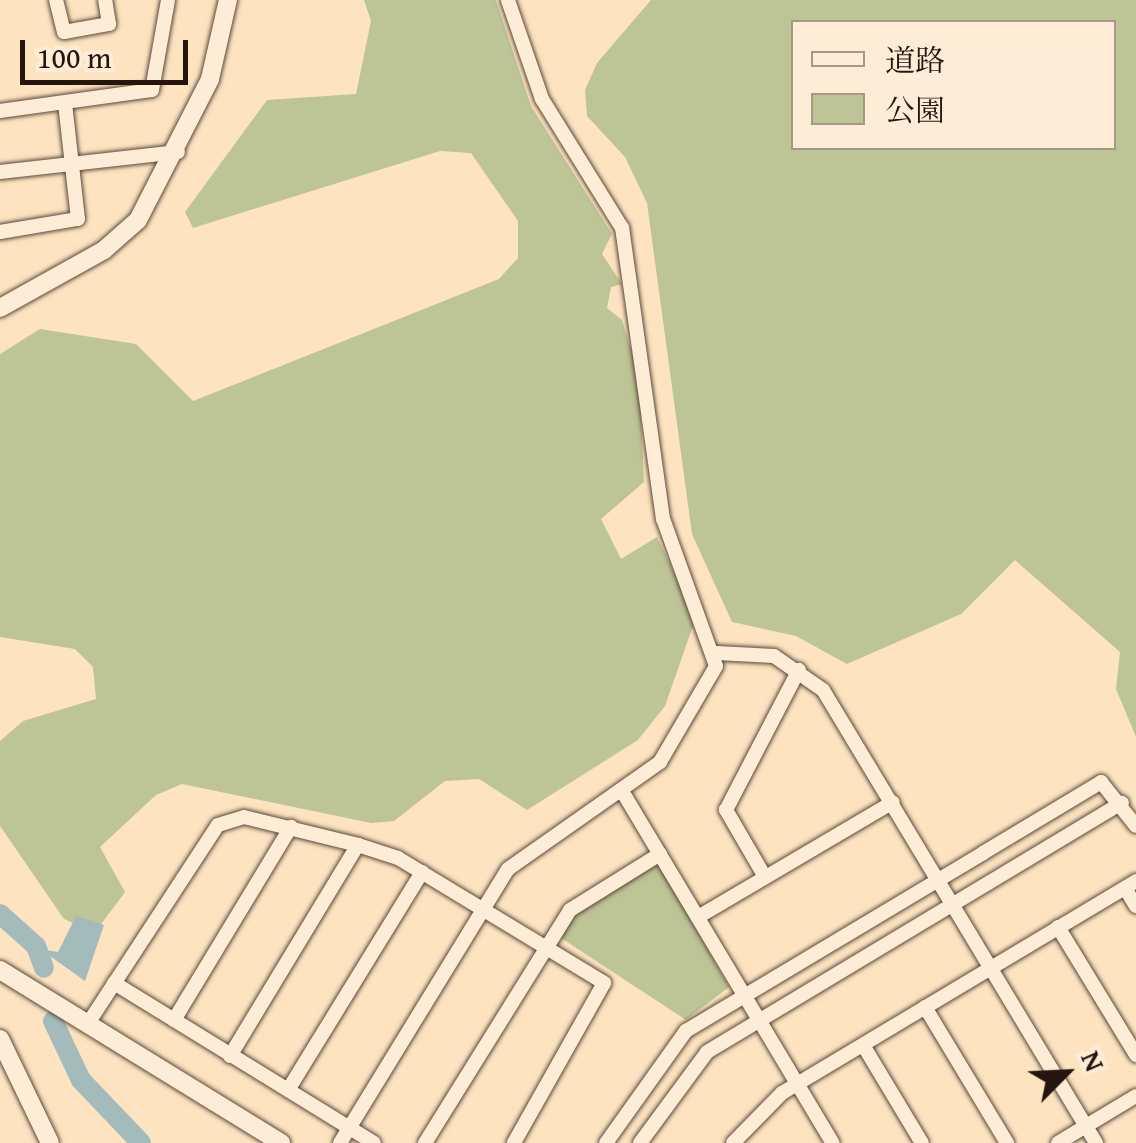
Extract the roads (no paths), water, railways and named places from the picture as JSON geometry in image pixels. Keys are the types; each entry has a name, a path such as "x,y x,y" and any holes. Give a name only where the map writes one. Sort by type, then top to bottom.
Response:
{"street":[{"path":"56,0 64,32 104,27 106,0"},
{"path":"0,111 152,90 168,0"},
{"path":"0,308 124,235 178,152 210,80 228,0"},
{"path":"340,1143 482,909 522,854 622,791 682,734 717,653 663,520 622,228 549,113 508,0"},
{"path":"0,232 78,219 65,103"},
{"path":"0,172 178,152"},
{"path":"717,653 757,651 798,670 831,700 1096,1143"},
{"path":"764,878 726,810 798,670"},
{"path":"606,1143 666,1048 744,995 1101,782 1122,803 1136,826"},
{"path":"622,791 833,1143"},
{"path":"698,918 893,802"},
{"path":"640,1143 686,1070 758,1020 1122,803"},
{"path":"88,1025 213,829 244,817 358,845 422,872 544,945 606,991 514,1143"},
{"path":"174,1020 291,827"},
{"path":"230,1056 358,845"},
{"path":"426,1143 544,945 575,905 660,854"},
{"path":"288,1090 422,872"},
{"path":"741,1139 798,1083 1131,885 1136,906"},
{"path":"1058,928 1136,1054"},
{"path":"1,973 281,1143"},
{"path":"114,983 374,1143"},
{"path":"925,1007 1007,1143"},
{"path":"0,1039 50,1143"},
{"path":"863,1045 922,1143"},
{"path":"1058,1143 1136,1096"}],"water":[{"path":"76,916 104,925 85,981 40,949 58,952"}],"waterway":[{"path":"0,914 36,946 44,968"},
{"path":"53,1021 81,1080 141,1143"}]}
